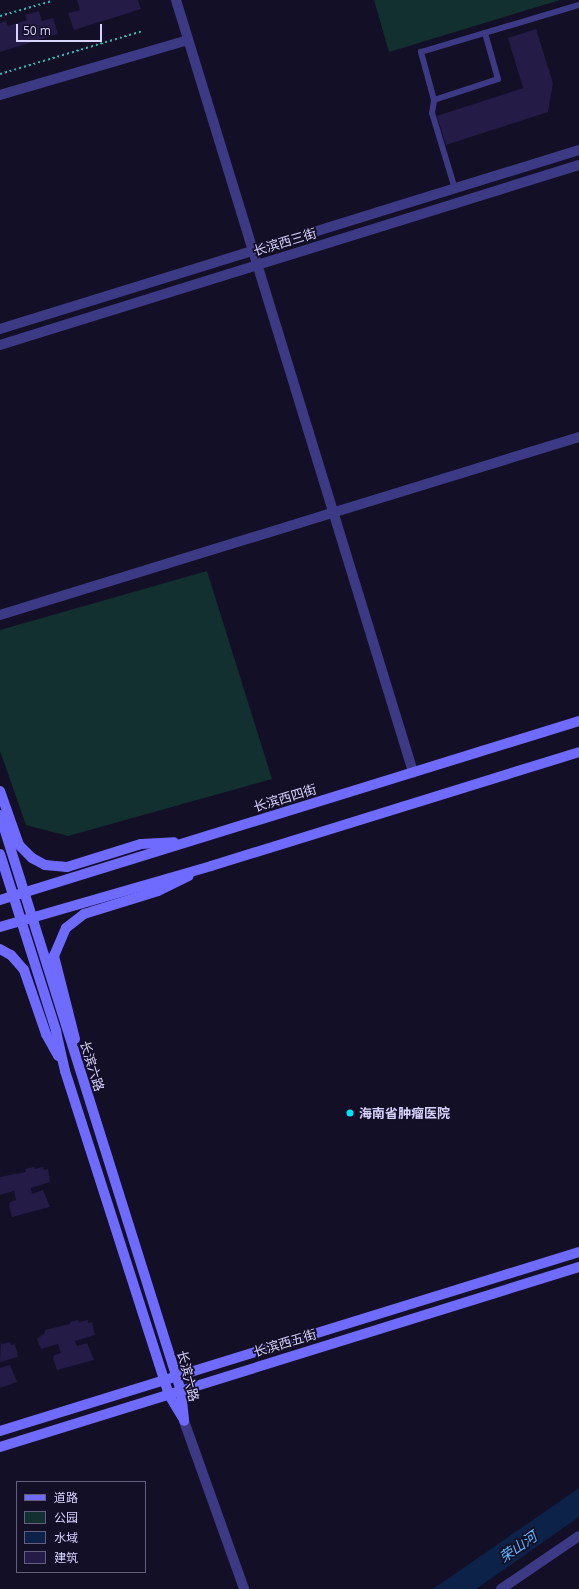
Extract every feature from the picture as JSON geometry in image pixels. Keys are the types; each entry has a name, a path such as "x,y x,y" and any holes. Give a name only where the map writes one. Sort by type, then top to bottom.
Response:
{"main road":[{"name":"长滨西四街","path":"0,900 145,857 186,841 579,721"},
{"path":"0,927 211,866 579,752"},
{"path":"0,791 18,845 32,858 44,865 67,867 141,844 186,841"},
{"name":"长滨六路","path":"0,815 181,1391 184,1421"},
{"name":"长滨六路","path":"0,854 56,1031 65,1071 164,1380 169,1395 184,1421"},
{"path":"79,1067 74,1024 54,956 61,935 77,918 158,891 211,866"},
{"path":"0,949 11,955 24,970 46,1034 65,1071"},
{"name":"长滨西五街","path":"0,1431 579,1252"},
{"name":"长滨西五街","path":"0,1447 579,1267"}],"street":[{"path":"176,0 252,252 413,772"},
{"path":"0,95 188,40"},
{"name":"长滨西三街","path":"0,329 579,150"},
{"name":"长滨西三街","path":"0,345 256,264 579,166"},
{"path":"0,615 579,437"},
{"path":"184,1421 244,1589"},
{"path":"501,1589 579,1536"}],"lane":[{"path":"455,189 432,113 434,100 421,52 579,5"},
{"path":"434,100 498,79 485,33"}],"path":[{"path":"0,16 52,1"},
{"path":"0,74 142,31"}],"green space":[{"path":"374,0 560,0 389,52"},
{"path":"207,571 272,779 68,836 26,825 0,751 0,630"}],"water":[{"name":"荣山河","path":"579,1488 579,1517 476,1589 433,1589"}],"building":[{"path":"77,0 138,0 141,9 74,30 68,13 80,10"},
{"path":"39,11 42,21 53,18 58,34 0,52 0,23 6,21 8,26 27,20 25,15"},
{"path":"536,29 553,83 548,112 446,145 437,116 523,88 508,38"},
{"path":"34,1167 35,1169 43,1167 44,1170 48,1169 50,1182 31,1188 32,1194 43,1190 50,1207 12,1217 9,1206 10,1202 16,1200 14,1191 0,1195 0,1177 26,1172 25,1169"},
{"path":"78,1320 79,1322 88,1320 88,1323 92,1322 95,1335 75,1341 77,1346 87,1343 94,1360 57,1370 53,1358 54,1355 61,1353 58,1344 41,1349 37,1339 45,1333 45,1330 70,1324 70,1322"},
{"path":"1,1341 2,1344 10,1342 11,1345 15,1344 18,1357 0,1362"},
{"path":"10,1365 17,1382 0,1388 0,1368"}],"place":[{"name":"海南省肿瘤医院","path":"350,1113"}]}
